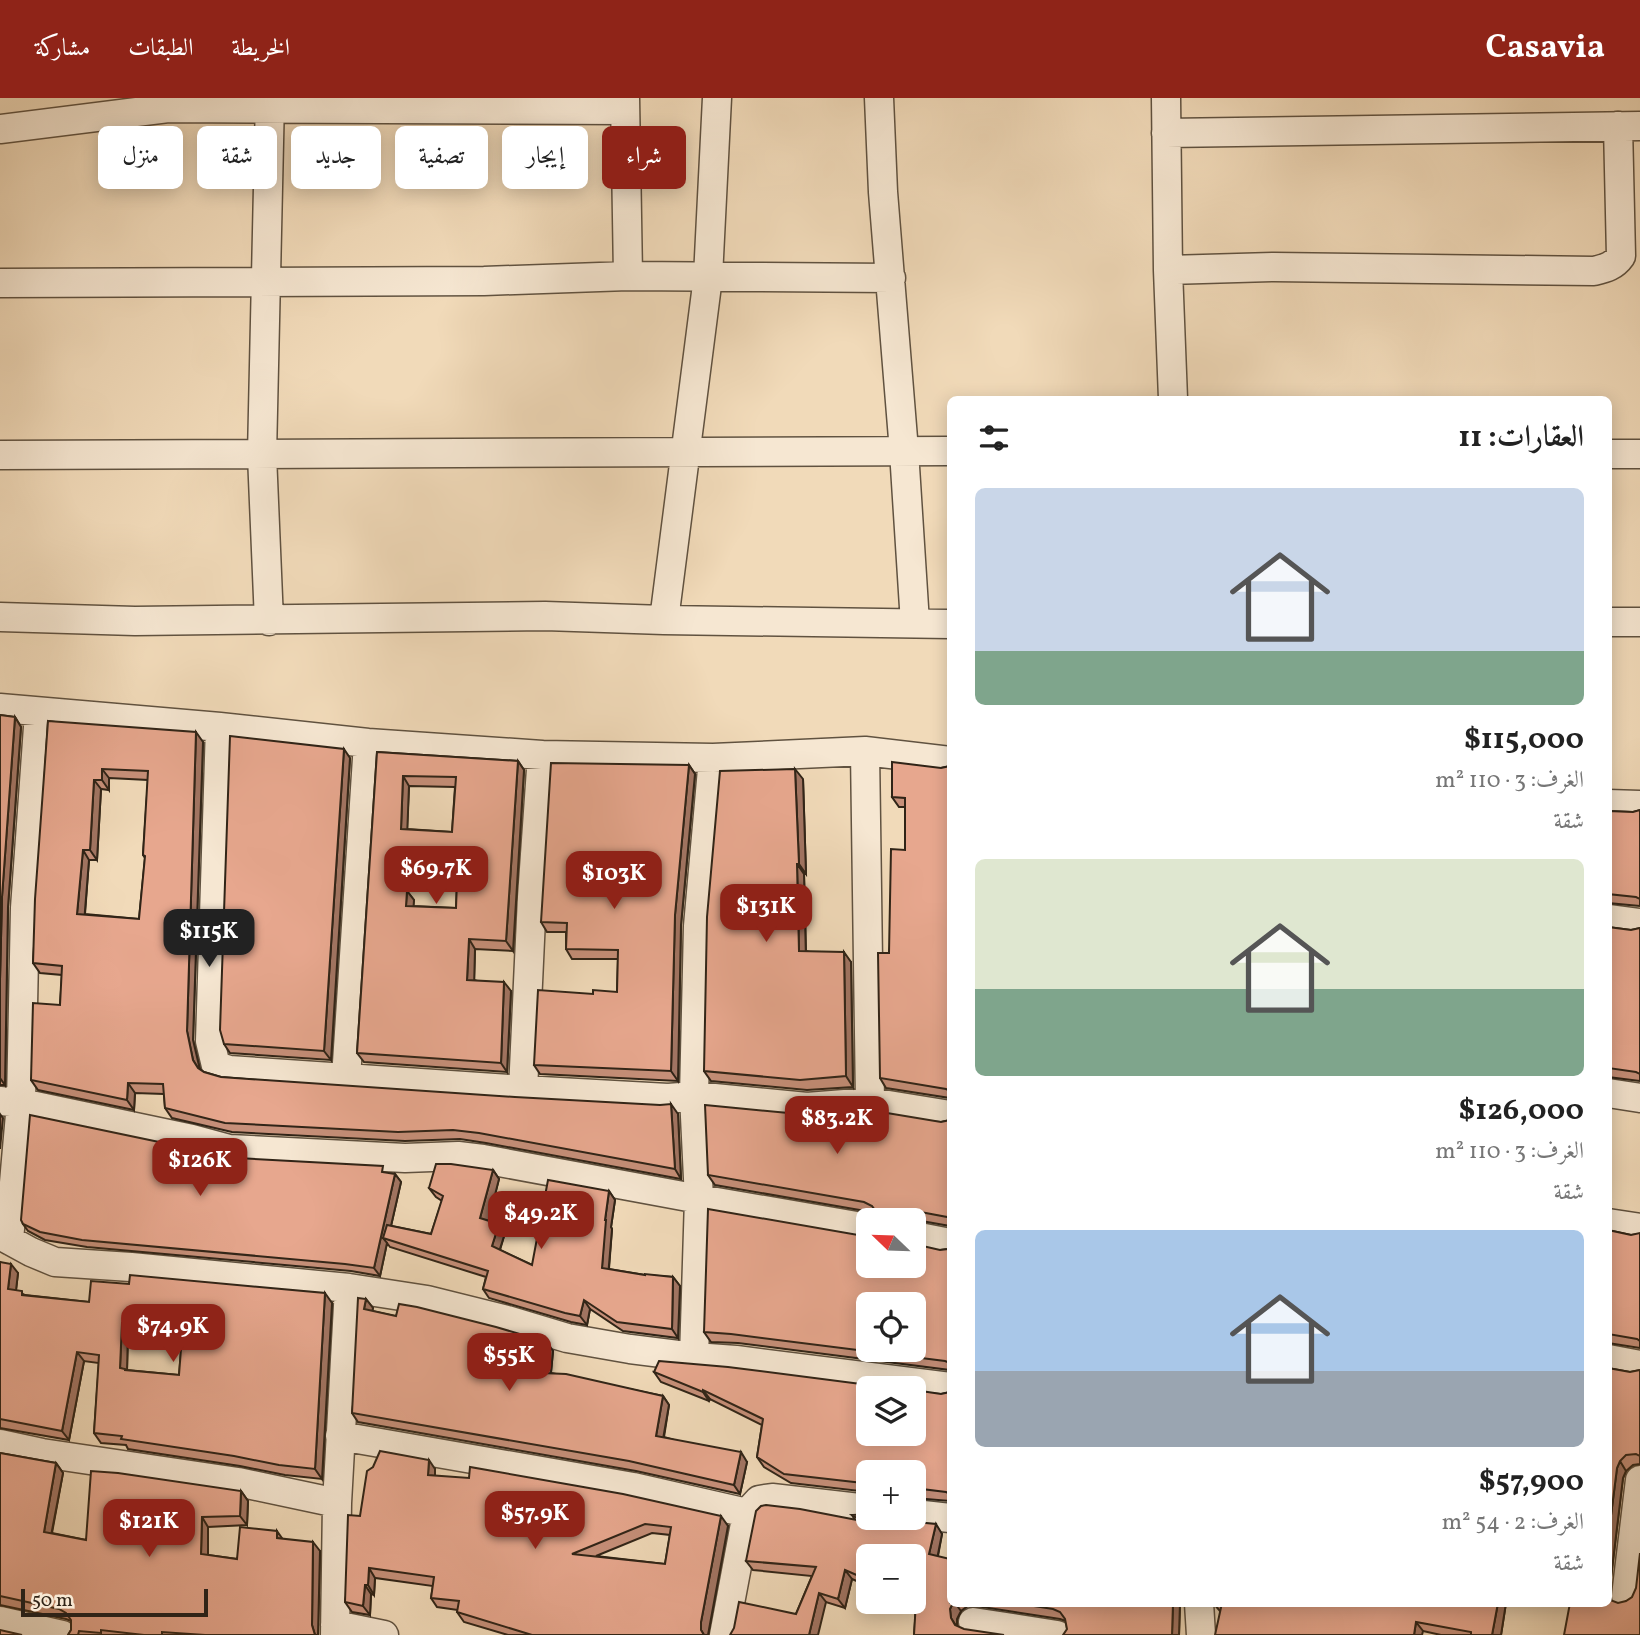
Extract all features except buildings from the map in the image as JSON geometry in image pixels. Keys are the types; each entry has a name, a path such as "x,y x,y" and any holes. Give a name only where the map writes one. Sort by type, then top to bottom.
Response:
{"street":[{"path":"664,620 708,277 717,98"},
{"path":"879,98 883,192 915,624"},
{"path":"1166,98 1173,396"},
{"path":"0,129 168,108 270,103 625,104 628,276"},
{"path":"269,621 262,455 270,103"},
{"path":"1166,133 1629,126 1621,256 1616,263 1608,267 1594,271 1273,267 1168,270"},
{"path":"0,283 484,281 628,276 891,278"},
{"path":"0,455 947,451"},
{"path":"1612,454 1640,454"},
{"path":"0,617 269,621 545,616 947,624"},
{"path":"1612,622 1640,622"},
{"path":"0,708 368,743 542,755 713,758 865,751 947,761"},
{"path":"38,713 10,1102 4,1237 55,1262 349,1288 427,1300 568,1338 630,1349 947,1387"},
{"path":"220,727 210,1041 216,1066 229,1070 523,1090 668,1098 694,1096 807,1107 870,1102 947,1115"},
{"path":"346,1078 368,743"},
{"path":"865,751 870,1102"},
{"path":"523,1090 542,755"},
{"path":"694,1357 699,1199 694,1096 698,926 713,758"},
{"path":"1612,804 1640,805"},
{"path":"1612,920 1640,923"},
{"path":"1612,1094 1640,1098"},
{"path":"10,1102 229,1149 483,1159 856,1226"},
{"path":"1612,1224 1640,1228"},
{"path":"926,1238 947,1242"},
{"path":"349,1288 337,1503 335,1630 384,1635"},
{"path":"1612,1360 1640,1365"},
{"path":"340,1436 633,1487 747,1513"},
{"path":"0,1444 42,1453 238,1482 337,1503"},
{"path":"1625,1596 1640,1480"},
{"path":"724,1635 747,1513 759,1500 772,1498 856,1507"},
{"path":"926,1515 947,1518"},
{"path":"1199,1607 1201,1635"},
{"path":"973,1622 1057,1635"},
{"path":"1,1625 62,1635"}]}
